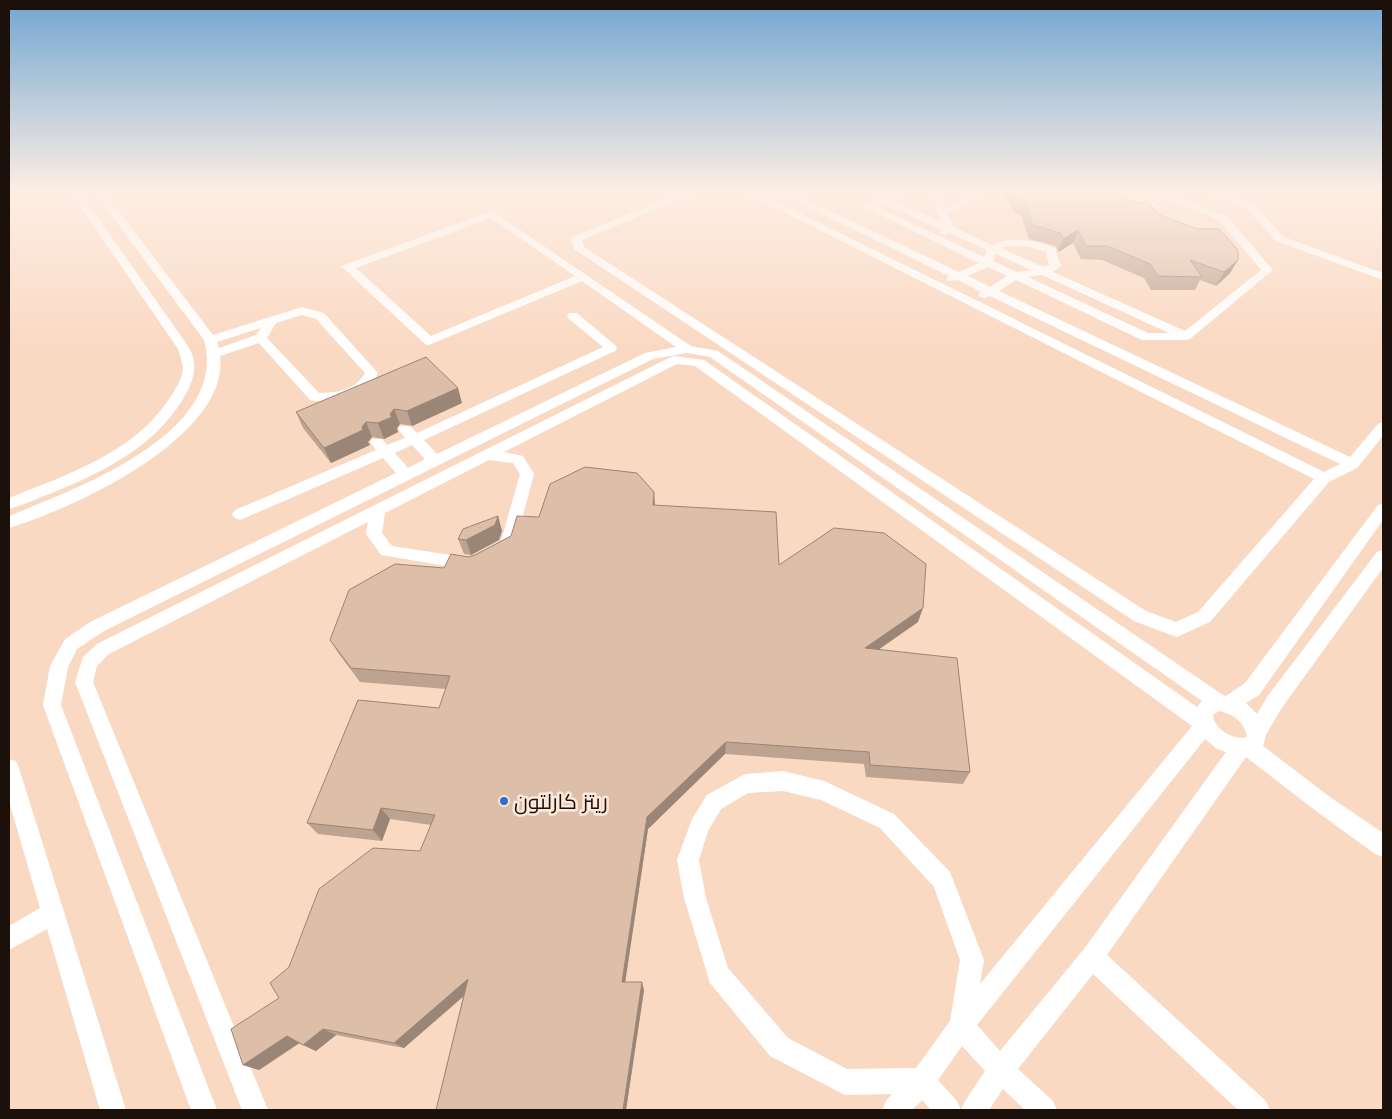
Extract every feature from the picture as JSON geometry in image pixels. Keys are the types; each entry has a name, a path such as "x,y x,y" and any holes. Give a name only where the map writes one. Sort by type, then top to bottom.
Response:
{"street":[{"path":"9,504 80,474 138,441 162,421 177,399 189,369 184,350 109,241"},
{"path":"9,522 106,481 140,462 169,440 188,420 207,395 214,373 215,354 210,340 136,241"},
{"path":"418,241 348,267 429,341 583,276"},
{"path":"532,241 687,348 714,354 1224,704 1240,709 1250,718 1249,743"},
{"path":"577,241 579,249 1140,616 1177,630 1204,617 1324,478 1352,464 1383,427"},
{"path":"848,241 1324,478"},
{"path":"885,241 1352,464"},
{"path":"941,241 1146,337 1186,336 1266,270 1244,241"},
{"path":"977,241 1186,336"},
{"path":"1286,241 1383,277"},
{"path":"946,290 948,281 987,262 992,248 1001,243 1033,243 1051,250 1055,266 1044,271 1015,276 980,298 966,300"},
{"path":"210,340 302,311 320,316 372,373 366,384 338,397 315,397 261,338"},
{"path":"240,514 328,474 381,446 611,348 572,316"},
{"path":"215,354 261,338 271,321"},
{"path":"204,1110 52,705 59,666 71,644 98,626 649,356 687,348"},
{"path":"255,1110 84,682 89,662 103,649 675,360 699,363 1205,724"},
{"path":"366,384 376,396"},
{"path":"338,397 348,408"},
{"path":"410,434 435,461"},
{"path":"381,446 406,475"},
{"path":"378,510 374,534 387,551 473,564 508,544 527,474 518,459 488,455"},
{"path":"1383,509 1252,689 1224,704 1211,704 1205,709 1203,717 1210,732 1221,741 1249,743 1323,804 1383,846"},
{"path":"974,1110 1001,1070 1092,957 1249,743 1274,703 1383,556"},
{"path":"895,1110 922,1081 960,1026 1205,724"},
{"path":"9,768 113,1110"},
{"path":"948,1110 922,1081 845,1082 779,1047 718,976 695,898 688,860 699,826 714,802 745,784 783,781 824,791 887,821 942,880 972,960 960,1026"},
{"path":"9,939 53,913"},
{"path":"1092,957 1257,1110"},
{"path":"960,1026 1001,1070 1044,1110"}],"building":[{"path":"1084,241 1230,241 1238,250 1238,260 1224,272 1190,260 1202,277 1158,276 1150,264 1108,246 1086,246"},
{"path":"426,357 458,388 407,411 394,409 390,414 392,417 378,423 366,422 362,427 363,430 324,448 296,412"},
{"name":"ريتز كارلتون","path":"585,467 637,473 654,492 653,505 776,512 779,565 834,528 884,533 926,564 923,608 865,648 957,658 970,772 870,765 869,752 726,742 647,817 622,982 642,982 623,1110 436,1110 468,979 394,1043 323,1029 303,1045 287,1036 243,1065 231,1029 279,998 270,983 289,967 319,889 373,848 420,851 435,815 381,808 373,830 307,823 358,700 439,708 450,676 351,668 330,640 349,590 395,564 444,568 451,554 468,557 475,555 511,536 517,516 539,517 550,484"},
{"path":"498,516 495,525 466,540 458,539 463,529"}],"place":[{"name":"ريتز كارلتون","path":"504,801"}]}
